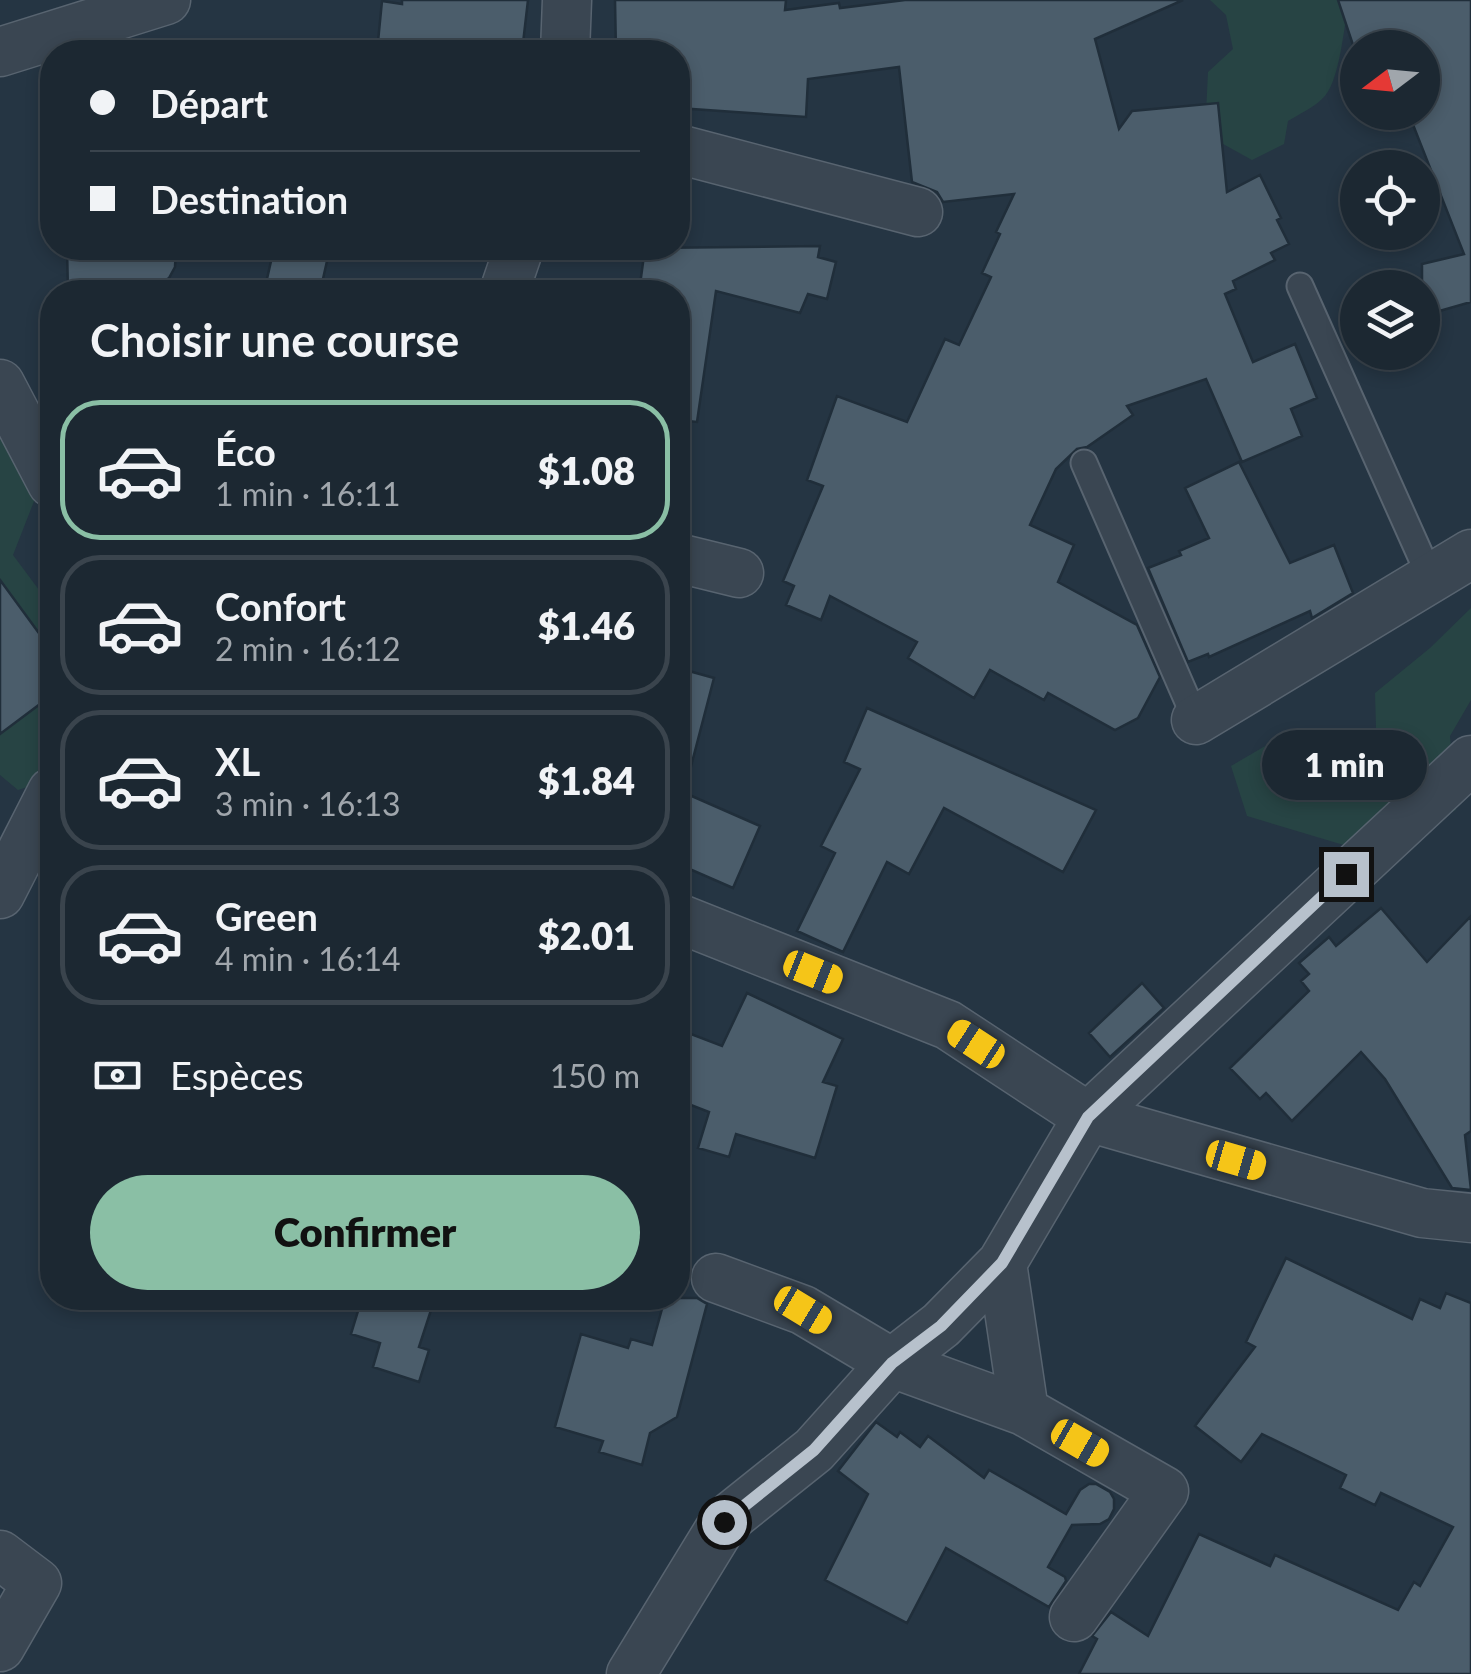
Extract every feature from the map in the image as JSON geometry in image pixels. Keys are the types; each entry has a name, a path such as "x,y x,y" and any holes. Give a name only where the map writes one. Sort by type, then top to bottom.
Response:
{"street":[{"path":"0,52 166,0"},
{"path":"565,40 567,0"},
{"path":"690,152 918,212"},
{"path":"0,384 40,460"},
{"path":"1196,720 1471,554"},
{"path":"690,561 738,573"},
{"path":"632,1674 724,1522 814,1450 892,1363 941,1326 1002,1263 1088,1117 1471,760"},
{"path":"0,894 40,816"},
{"path":"690,923 948,1026 1088,1117 1422,1213 1471,1218"},
{"path":"1002,1263 1024,1411"},
{"path":"716,1278 803,1310 892,1363 1024,1411 1164,1491 1074,1617"},
{"path":"0,1555 37,1583 0,1646"}],"lane":[{"path":"1300,286 1430,578"},
{"path":"1084,462 1196,720"}],"green space":[{"path":"1210,0 1349,0 1344,30 1340,30 1337,68 1328,91 1288,121 1284,144 1252,160 1205,134 1208,72 1233,49 1226,15"},
{"path":"0,411 38,491 13,555 40,591 40,783 18,790 0,775"},
{"path":"1471,608 1471,700 1450,736 1456,810 1423,827 1347,846 1247,816 1231,766 1277,739 1324,762 1377,762 1375,693"}],"building":[{"path":"402,0 528,0 523,40 378,40 382,1 402,4"},
{"path":"615,0 786,0 785,10 905,0 1183,0 1095,39 1119,129 1132,111 1218,103 1227,192 1260,175 1289,244 1271,253 1275,260 1233,281 1236,289 1225,294 1253,362 1295,344 1317,398 1291,409 1302,436 1242,462 1206,379 1127,406 1133,415 1087,447 1077,449 1056,469 1030,525 1074,545 1058,582 1137,625 1160,677 1138,718 1115,730 1048,693 1044,700 990,670 974,698 908,658 917,642 830,596 821,620 786,605 794,586 783,581 823,486 807,480 837,396 907,422 945,339 959,345 991,277 982,273 1014,194 943,202 937,192 912,182 899,67 808,79 806,117 690,109 690,40 616,40"},
{"path":"1338,0 1471,0 1471,302 1440,311 1440,270 1422,270 1422,264 1464,254 1440,193 1440,150 1423,150 1415,130 1440,130 1440,30 1348,30"},
{"path":"820,246 818,257 836,262 827,299 808,294 800,313 716,291 697,422 690,421 690,280 641,280 643,260 690,260 690,247"},
{"path":"67,260 175,260 166,280 68,280"},
{"path":"271,260 327,260 323,280 267,280"},
{"path":"1239,462 1290,563 1334,545 1353,593 1312,618 1310,611 1209,657 1208,654 1188,662 1148,568 1209,538 1185,488"},
{"path":"0,580 40,635 40,704 0,734"},
{"path":"690,671 714,678 690,770"},
{"path":"867,708 1096,810 1063,872 944,808 909,874 887,862 843,952 797,931 835,853 821,846 860,769 844,762"},
{"path":"690,795 760,826 733,888 690,869"},
{"path":"1381,908 1427,962 1471,916 1471,1131 1465,1135 1471,1190 1452,1188 1385,1079 1361,1052 1292,1121 1266,1093 1260,1099 1230,1068 1309,991 1301,981 1309,974 1299,963 1329,937 1336,946"},
{"path":"1142,983 1164,1008 1110,1057 1089,1033"},
{"path":"747,993 843,1039 823,1082 837,1086 815,1158 736,1134 729,1157 698,1148 709,1112 690,1105 690,1034 722,1046"},
{"path":"1286,1258 1412,1319 1420,1299 1440,1308 1446,1293 1471,1303 1471,1674 1079,1674 1097,1639 1092,1636 1111,1612 1148,1636 1199,1534 1270,1566 1275,1555 1398,1610 1414,1582 1420,1586 1453,1527 1381,1493 1375,1505 1340,1488 1346,1475 1262,1434 1241,1462 1195,1426 1255,1347 1246,1342"},
{"path":"690,1298 707,1304 677,1417 650,1433 642,1465 599,1452 603,1441 555,1427 581,1334 628,1348 631,1339 652,1345 662,1310 690,1310"},
{"path":"358,1310 431,1310 419,1347 429,1350 419,1382 373,1367 380,1343 351,1334"},
{"path":"876,1422 897,1437 900,1432 920,1447 928,1436 984,1478 989,1470 1066,1514 1080,1490 1089,1484 1110,1492 1114,1509 1109,1519 1100,1524 1072,1525 1048,1567 1066,1581 1049,1607 946,1548 907,1623 825,1580 868,1494 838,1471"}],"route":[{"path":"724,1522 814,1450 892,1363 941,1326 1002,1263 1088,1117 1346,874"}]}
